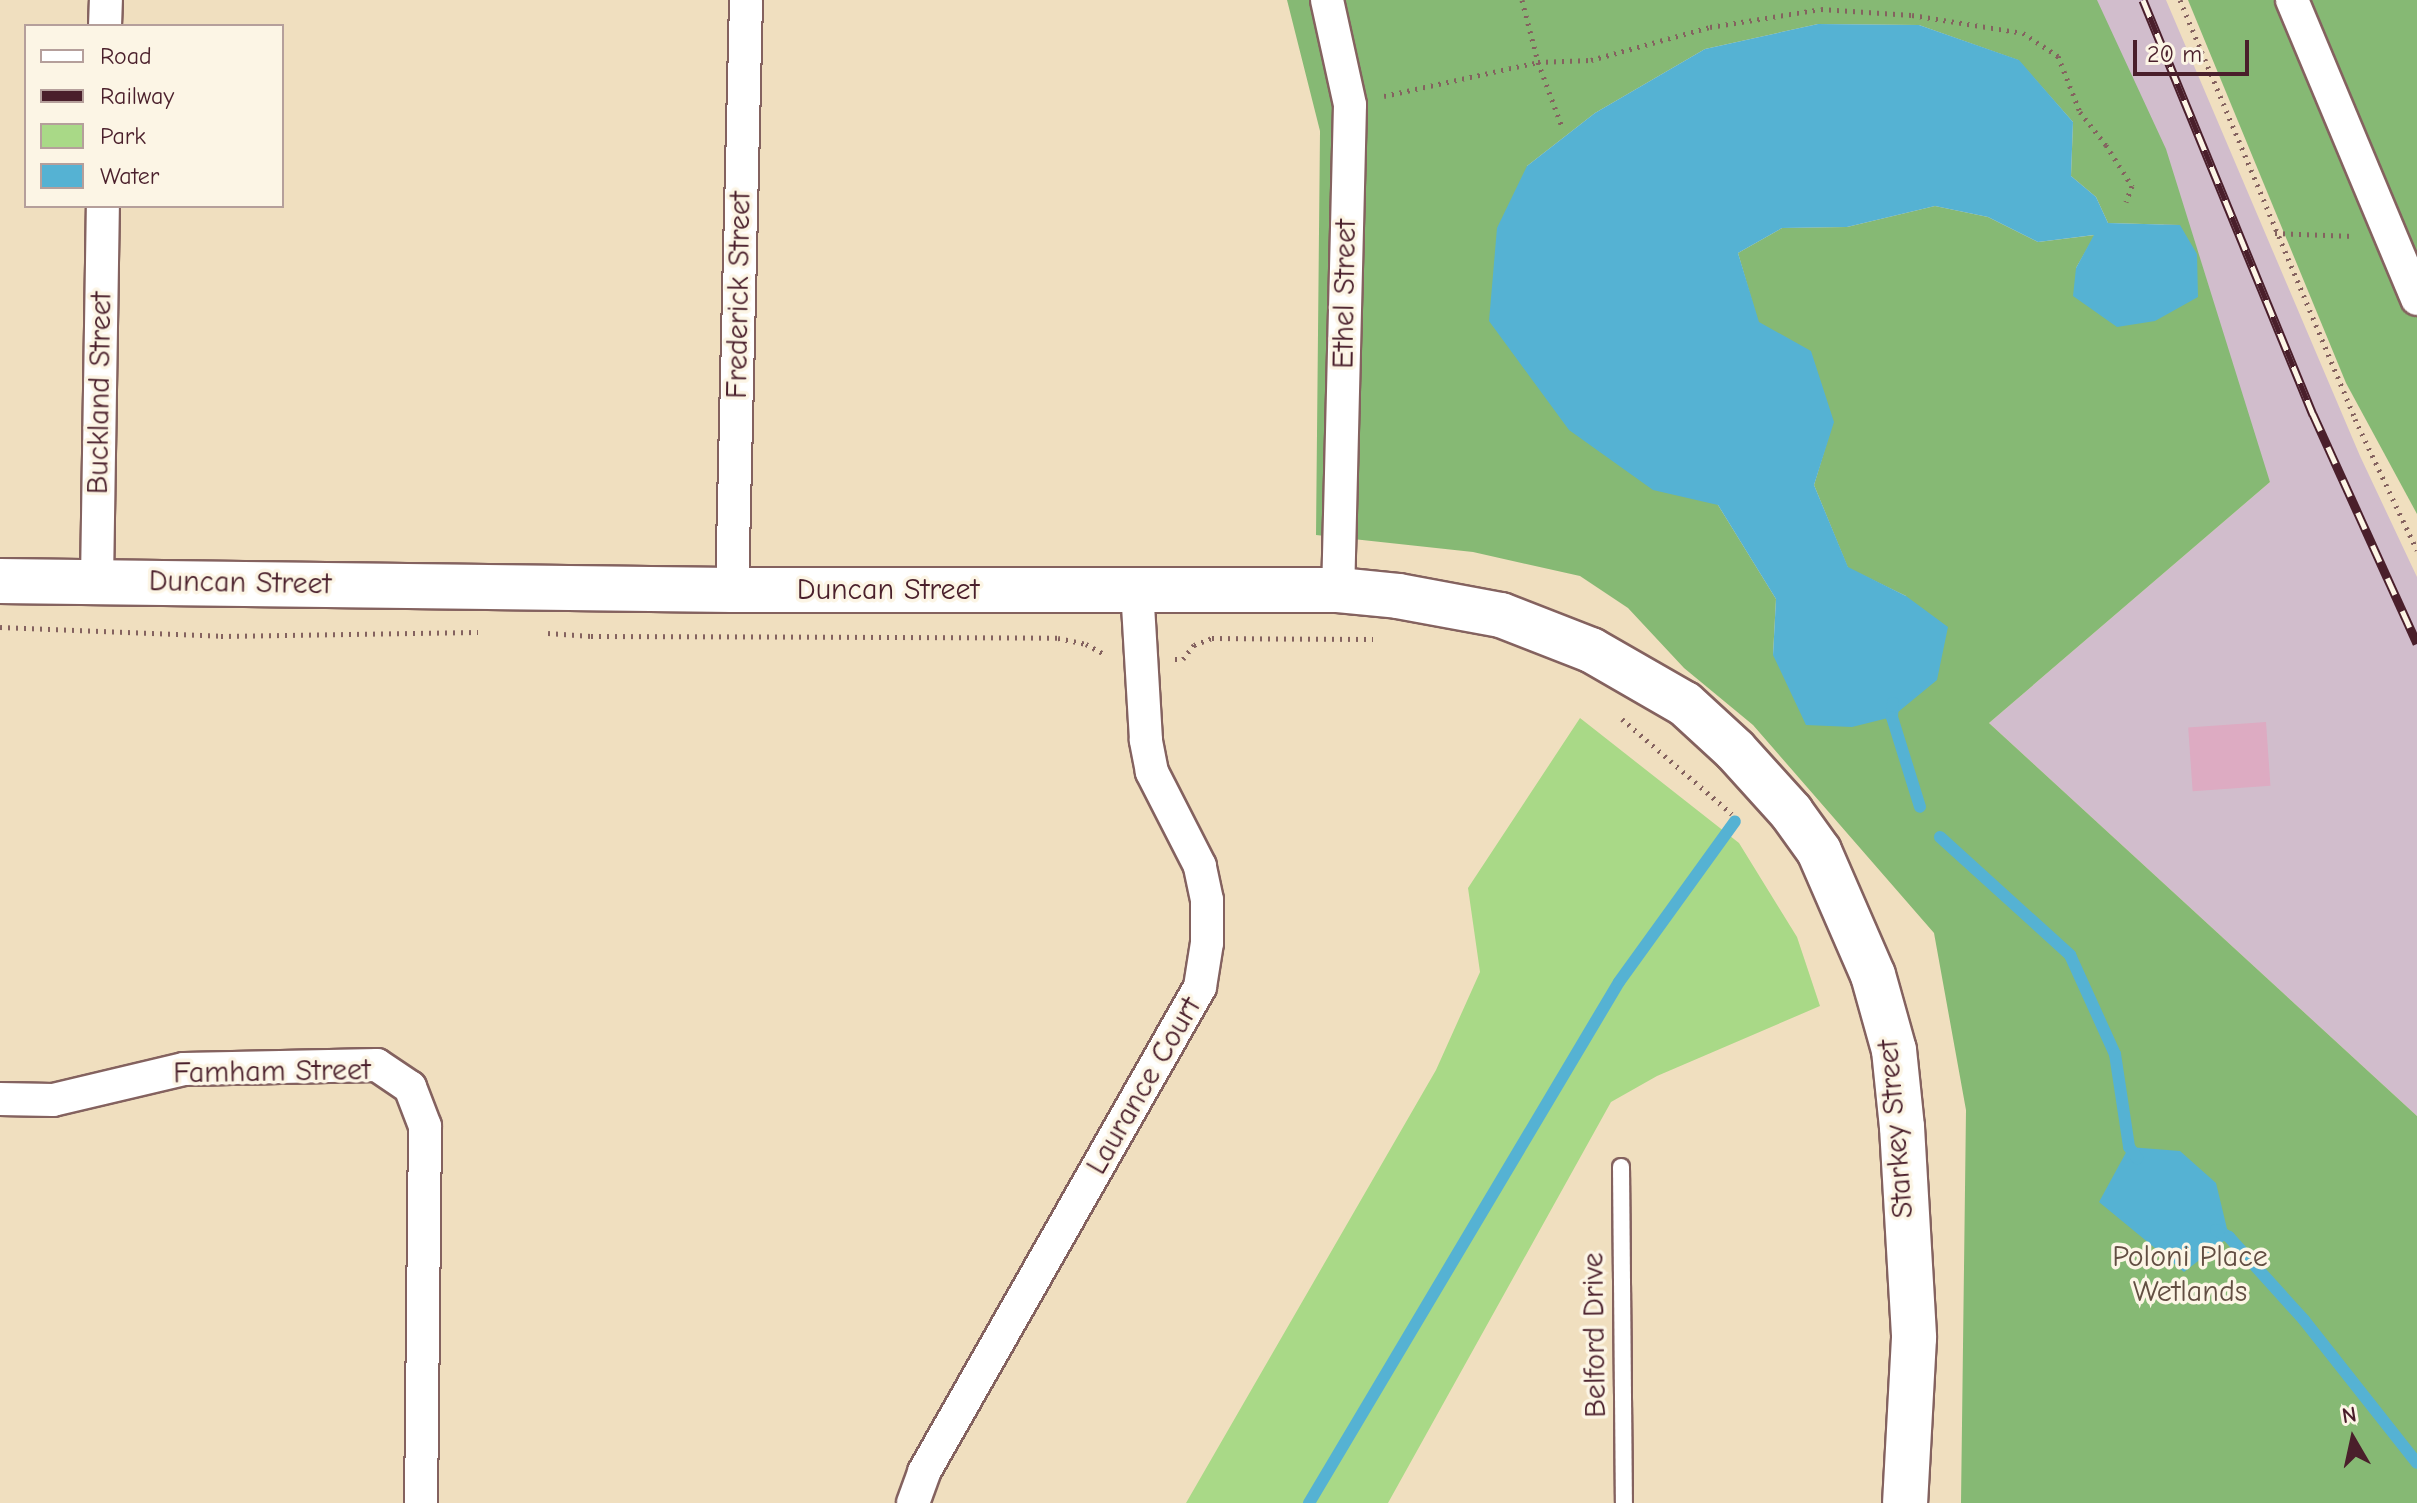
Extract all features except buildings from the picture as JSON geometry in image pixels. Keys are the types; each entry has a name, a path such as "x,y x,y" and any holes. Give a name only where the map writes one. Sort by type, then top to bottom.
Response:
{"street":[{"path":"105,24 106,0"},
{"name":"Frederick Street","path":"732,590 746,0"},
{"name":"Ethel Street","path":"1327,0 1350,105 1338,590"},
{"path":"2292,0 2417,299"},
{"name":"Buckland Street","path":"97,581 103,208"},
{"name":"Duncan Street","path":"0,581 732,590 1338,590 1398,596 1501,615 1578,645 1685,704 1735,750"},
{"name":"Laurance Court","path":"913,1503 924,1472 1200,987 1207,943 1207,900 1200,866 1152,772 1146,740 1137,589"},
{"name":"Starkey Street","path":"1735,750 1791,812 1819,851 1873,975 1894,1050 1914,1338 1905,1503"},
{"name":"Famham Street","path":"0,1099 53,1100 184,1069 377,1065 410,1087 425,1126 421,1503"}],"lane":[{"name":"Belford Drive","path":"1621,1167 1624,1503"}],"path":[{"path":"1522,0 1538,62 1562,127"},
{"path":"2180,0 2355,419 2417,550"},
{"path":"1350,105 1538,62 1591,60 1710,27 1821,9 1912,15 2023,33 2058,56 2080,112 2132,186 2126,202"},
{"path":"2275,233 2393,238"},
{"path":"0,627 221,636 492,632"},
{"path":"535,631 606,636 1058,638 1086,644 1113,658 1183,659 1194,645 1212,638 1389,640"},
{"path":"1618,715 1737,818"}],"shaded area":[{"path":"2071,0 2166,0 2360,456 2417,577 2417,1116 1989,723 2270,482"}],"green space":[{"name":"Poloni Place Wetlands","path":"1287,0 2097,0 2166,149 2270,482 1989,723 2417,1116 2417,1503 1961,1503 1966,1110 1934,933 1753,725 1684,668 1628,608 1580,576 1473,552 1316,535 1320,131","holes":["1818,24 1919,25 2018,60 2073,122 2071,176 2096,197 2108,223 2180,225 2076,268 2095,235 2038,242 1988,217 1935,206 1847,227 1782,228 1738,253 1758,322 1833,422 1814,485 1848,568 1906,596 1773,655 1776,599 1718,505 1527,166 1595,113 1705,49"]},
{"path":"2188,0 2417,0 2417,514 2346,383"},
{"path":"1580,718 1739,843 1797,937 1820,1006 1657,1076 1611,1102 1388,1503 1186,1503 1436,1070 1480,972 1468,888"}],"water":[{"path":"1818,24 1919,25 2019,60 2073,122 2071,176 2096,197 2108,223 2180,225 2197,254 2198,297 2155,321 2117,327 2073,296 2076,268 2094,235 2038,242 1988,217 1935,206 1847,227 1782,228 1738,253 1759,322 1811,351 1834,422 1814,485 1848,567 1906,596 1948,627 1937,680 1892,717 1852,727 1806,725 1773,655 1776,599 1718,505 1653,490 1569,430 1489,321 1497,228 1527,166 1595,113 1705,49"},
{"path":"2129,1147 2180,1151 2216,1183 2229,1237 2184,1272 2099,1202"}],"waterway":[{"path":"1893,703 1892,717 1920,807"},
{"path":"1309,1503 1619,982 1735,821"},
{"path":"1940,837 2070,955 2115,1054 2129,1147 2137,1158"},
{"path":"2216,1230 2229,1237 2304,1320 2417,1463"}],"railway":[{"path":"2143,0 2313,414 2417,643"}]}
